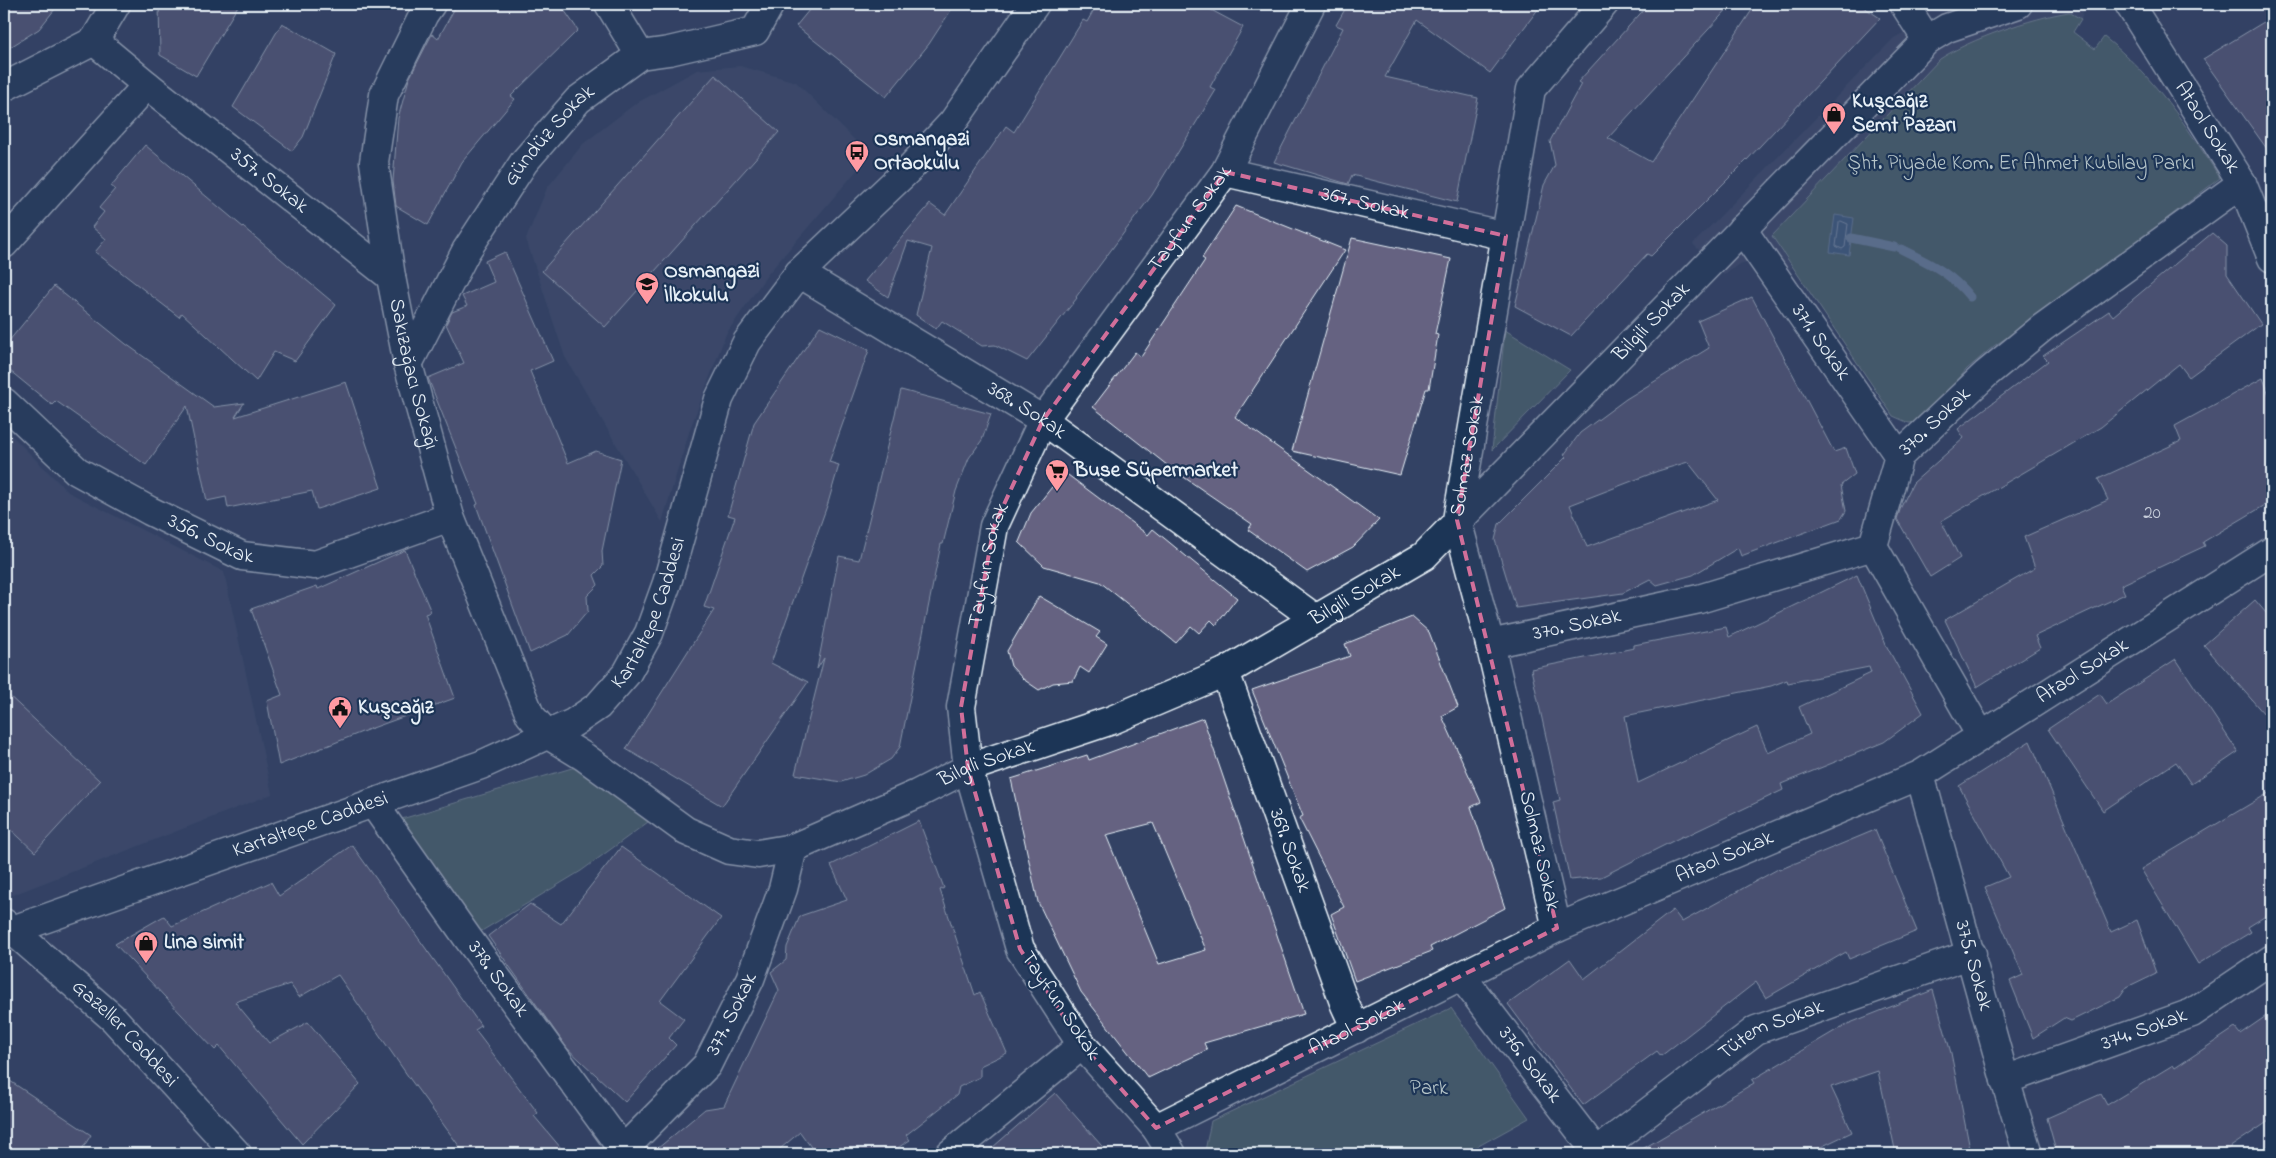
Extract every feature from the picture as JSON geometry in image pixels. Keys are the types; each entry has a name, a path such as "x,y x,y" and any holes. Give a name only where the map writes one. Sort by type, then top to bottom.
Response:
{"street":[{"path":"4,87 94,41 116,4"},
{"name":"Sakızağacı Sokağı","path":"431,4 424,14 384,95 374,162 391,277 408,364 450,517 530,715 547,734"},
{"path":"609,4 640,55"},
{"name":"Gündüz Sokak","path":"408,364 466,251 524,162 578,100 640,55 669,51 755,31 770,4"},
{"name":"Kartaltepe Caddesi","path":"7,929 481,765 573,723 598,706 627,673 649,632 667,583 719,399 747,342 799,273 911,167 953,122 1035,4"},
{"name":"Tayfun Sokak","path":"1172,1154 1156,1128 1082,1045 1020,949 968,768 961,707 994,526 1043,420 1225,172 1311,4"},
{"name":"Solmaz Sokak","path":"1558,928 1490,644 1457,520 1531,89 1604,4"},
{"path":"1904,4 1927,40"},
{"name":"Bilgili Sokak","path":"547,734 583,756 686,831 729,850 758,854 793,848 917,794 968,768 1112,720 1224,672 1424,556 1927,40 1947,28 2018,4"},
{"name":"Ataol Sokak","path":"2130,4 2242,184 2272,258"},
{"name":"357. Sokak","path":"94,41 146,86 391,277"},
{"path":"4,244 146,86"},
{"name":"367. Sokak","path":"1225,172 1506,236"},
{"name":"370. Sokak","path":"1490,644 1699,599 1873,546 1899,456 1986,374 2042,328 2242,184"},
{"name":"371. Sokak","path":"1742,229 1899,456"},
{"name":"368. Sokak","path":"799,273 1043,420 1316,619"},
{"name":"356. Sokak","path":"4,402 77,472 150,511 242,556 316,564 450,517"},
{"path":"1873,546 1981,736"},
{"name":"Ataol Sokak","path":"1156,1128 1558,928 1920,775 2272,551"},
{"name":"369. Sokak","path":"1224,672 1345,1005 1356,1029"},
{"name":"375. Sokak","path":"1920,775 1972,954 2005,1080 2028,1154"},
{"name":"378. Sokak","path":"373,803 467,937 624,1152"},
{"name":"377. Sokak","path":"624,1152 707,1065 750,979 783,889 793,848"},
{"name":"Gazeller Caddesi","path":"7,929 114,1019 237,1154"},
{"name":"Tütem Sokak","path":"1597,1153 1756,1030 1972,954"},
{"name":"374. Sokak","path":"2005,1080 2192,1013 2272,959"},
{"name":"376. Sokak","path":"1462,977 1597,1153"},
{"path":"950,1154 1082,1045"}],"highlighted area":[{"path":"1225,172 1506,236 1457,520 1557,928 1156,1128 1082,1045 1020,949 968,768 961,707 994,526 1043,420"}],"shaded area":[{"name":"Kuşcağız Semt Pazarı","path":"1977,4 2085,4 2081,19 2068,12 2040,18 1955,49 1940,59 1772,236 1792,268 1770,286 1757,270 1747,262 1739,264 1724,275 1693,244 1894,38 1919,24"},
{"name":"Osmangazi İlkokulu","path":"740,66 796,82 870,155 767,275 726,334 690,429 662,522 565,357 526,239 547,188 583,144 635,104 697,70"},
{"path":"4,428 68,492 224,572 272,794 10,896 4,894"}],"green space":[{"name":"Şht. Piyade Kom. Er Ahmet Kubilay Parkı","path":"2069,12 2081,19 2073,32 2095,49 2104,37 2122,52 2154,85 2195,139 2220,178 2038,317 1994,346 1967,369 1929,414 1919,422 1909,423 1893,416 1772,236 1940,59 1953,51 2002,30 2037,19"},
{"path":"1505,330 1570,370 1492,450"},
{"path":"582,765 648,822 581,871 475,935 395,821"},
{"name":"Park","path":"1451,1008 1529,1118 1464,1154 1207,1154 1205,1151 1211,1121"}],"water":[{"path":"1835,215 1854,218 1849,255 1830,252"}],"building":[{"path":"4,4 59,4 39,29 4,51"},
{"path":"159,4 239,4 196,76 160,55"},
{"path":"457,4 560,4 578,30 511,96 515,99 462,162 428,225 396,206 393,181 398,118 409,79 432,34 438,39"},
{"path":"814,4 955,4 929,44 886,97 796,26"},
{"path":"1097,4 1200,4 1243,27 1210,87 1216,90 1152,195 1077,298 1027,361 995,345 982,346 942,321 936,329 916,315 932,248 908,241 888,297 865,281 930,204 945,215 1006,126 1014,132 1083,20 1087,22"},
{"path":"1348,4 1542,4 1490,73 1417,20 1385,77 1478,98 1457,202 1352,175 1348,184 1274,162 1343,28 1336,25"},
{"path":"1649,4 1732,4 1608,138 1651,162 1756,4 1859,4 1880,18 1746,161 1651,256 1647,254 1571,336 1515,306 1544,185 1555,165 1550,141 1581,84 1578,82"},
{"path":"2272,17 2272,156 2203,59"},
{"path":"282,23 336,54 303,137 292,151 233,107"},
{"path":"715,75 779,132 605,327 542,271"},
{"path":"145,145 336,305 295,361 274,352 256,381 182,313 179,317 95,252 106,239 92,227 104,212 99,208 115,189 111,186"},
{"path":"1236,206 1345,250 1235,417 1379,520 1353,547 1307,572 1248,530 1252,524 1172,469 1093,407 1135,352 1141,357 1205,260 1202,258"},
{"path":"2212,233 2227,246 2227,274 2261,324 2189,377 2179,364 2101,427 1941,521 1960,558 1930,577 1897,519 1913,483 1964,438 1958,429 2048,361 2043,356 2109,311 2113,316"},
{"path":"1352,238 1451,259 1435,334 1438,335 1429,389 1426,389 1400,475 1292,451"},
{"path":"505,252 553,361 530,371 568,463 596,451 621,459 602,551 603,566 594,575 598,585 587,596 588,611 568,635 530,653 476,505 478,504 428,378 464,363 446,324 452,312 467,306 462,296 494,282 485,261"},
{"path":"54,286 126,344 214,407 244,403 235,417 346,382 381,488 317,509 312,491 228,508 226,497 207,501 187,406 146,465 56,401 52,405 4,366 4,347"},
{"path":"1752,297 1834,452 1846,448 1855,474 1841,485 1846,511 1841,519 1741,556 1738,548 1693,575 1657,585 1650,579 1623,593 1516,608 1495,540 1499,524 1566,457 1564,455 1580,433 1626,399 1709,348 1698,321","holes":["1688,462 1718,500 1587,547 1570,505 1658,471"]},
{"path":"820,326 869,350 829,462 839,465 828,503 771,663 808,682 722,806 626,749 714,610 704,607 735,517 728,515 754,423"},
{"path":"2263,378 2272,403 2272,501 2203,542 2205,546 2121,585 2125,594 2035,636 2040,648 1977,687 1945,620 2035,568 2024,537 2108,500 2098,479 2181,441 2175,426"},
{"path":"901,390 991,414 982,440 969,458 956,491 943,544 941,544 900,747 891,759 864,775 841,782 795,774 824,658 817,669 839,556 859,560"},
{"path":"1064,472 1148,535 1153,529 1237,598 1216,625 1211,620 1199,633 1191,626 1176,643 1100,582 1044,566 1019,542 1031,513"},
{"path":"405,550 431,612 425,614 455,698 279,765 267,701 282,695 251,609 317,586 318,589"},
{"path":"1857,575 1886,645 1923,713 1884,742 1781,784 1783,790 1683,836 1601,877 1570,880 1553,802 1560,800 1531,669 1634,648 1634,645 1726,627 1729,637","holes":["1869,667 1871,673 1799,707 1810,734 1768,753 1757,727 1638,783 1625,716 1771,686 1787,680 1788,683"]},
{"path":"1039,596 1100,632 1096,637 1107,644 1089,673 1080,667 1073,681 1053,683 1039,690 1023,679 1011,666 1007,651"},
{"path":"2255,600 2272,620 2272,723 2204,645"},
{"path":"1412,617 1429,632 1458,707 1442,716 1481,802 1471,807 1505,908 1430,947 1432,951 1355,981 1331,914 1344,907 1299,818 1303,816 1252,690 1350,656 1345,644"},
{"path":"2176,659 2238,752 2191,784 2176,762 2103,811 2048,729 2100,694 2107,704"},
{"path":"4,691 100,781 35,852 4,823"},
{"path":"1203,718 1304,1014 1204,1043 1207,1050 1148,1078 1081,992 1038,902 1011,779 1087,755 1089,760","holes":["1153,823 1206,950 1159,964 1106,835"]},
{"path":"2030,741 2111,932 2137,920 2156,973 2127,987 2120,997 2071,1021 2064,1018 2033,1038 2010,981 2023,975 1985,887 2009,877 1959,786"},
{"path":"2272,791 2272,912 2248,927 2251,932 2198,964 2141,869"},
{"path":"919,821 944,888 940,890 975,995 980,992 1007,1053 980,1066 980,1077 959,1087 957,1095 906,1135 910,1140 888,1154 816,1154 800,1132 774,1154 651,1154 705,1109 724,1106 779,990 771,972 786,960 787,947 800,916 847,900 831,865"},
{"path":"1875,830 1917,931 1849,959 1846,952 1766,998 1756,982 1661,1056 1657,1051 1583,1105 1508,1004 1570,959 1584,979 1673,910 1682,922 1778,869"},
{"path":"352,845 481,1026 475,1030 538,1113 534,1116 566,1154 465,1154 338,975 299,997 290,984 235,1002 269,1043 308,1022 360,1084 302,1144 219,1046 215,1050 115,944 164,916 172,926 271,882 279,896"},
{"path":"621,847 721,918 660,1001 684,1019 669,1038 676,1045 625,1102 567,1048 488,936 530,904 561,924"},
{"path":"1933,990 1951,1053 1971,1154 1896,1154 1878,1071 1831,1087 1852,1132 1806,1154 1634,1154 1754,1083 1752,1080 1845,1025"},
{"path":"2272,1012 2272,1119 2220,1154 2057,1154 2047,1118 2101,1094 2107,1105 2173,1065 2175,1068 2235,1028 2240,1034"},
{"path":"4,1077 91,1135 79,1154 4,1154"},
{"path":"1055,1093 1109,1154 985,1154"}],"waterway":[{"path":"1851,238 1894,247"},
{"path":"1901,249 1947,275 1970,297"}],"place":[{"name":"Kuşcağız Semt Pazarı","path":"1834,135"},
{"name":"Osmangazi Ortaokulu","path":"857,173"},
{"name":"Osmangazi İlkokulu","path":"647,305"},
{"name":"Buse Süpermarket","path":"1057,492"},
{"name":"Kuşcağız","path":"340,729"},
{"name":"Lina simit","path":"146,964"}]}
